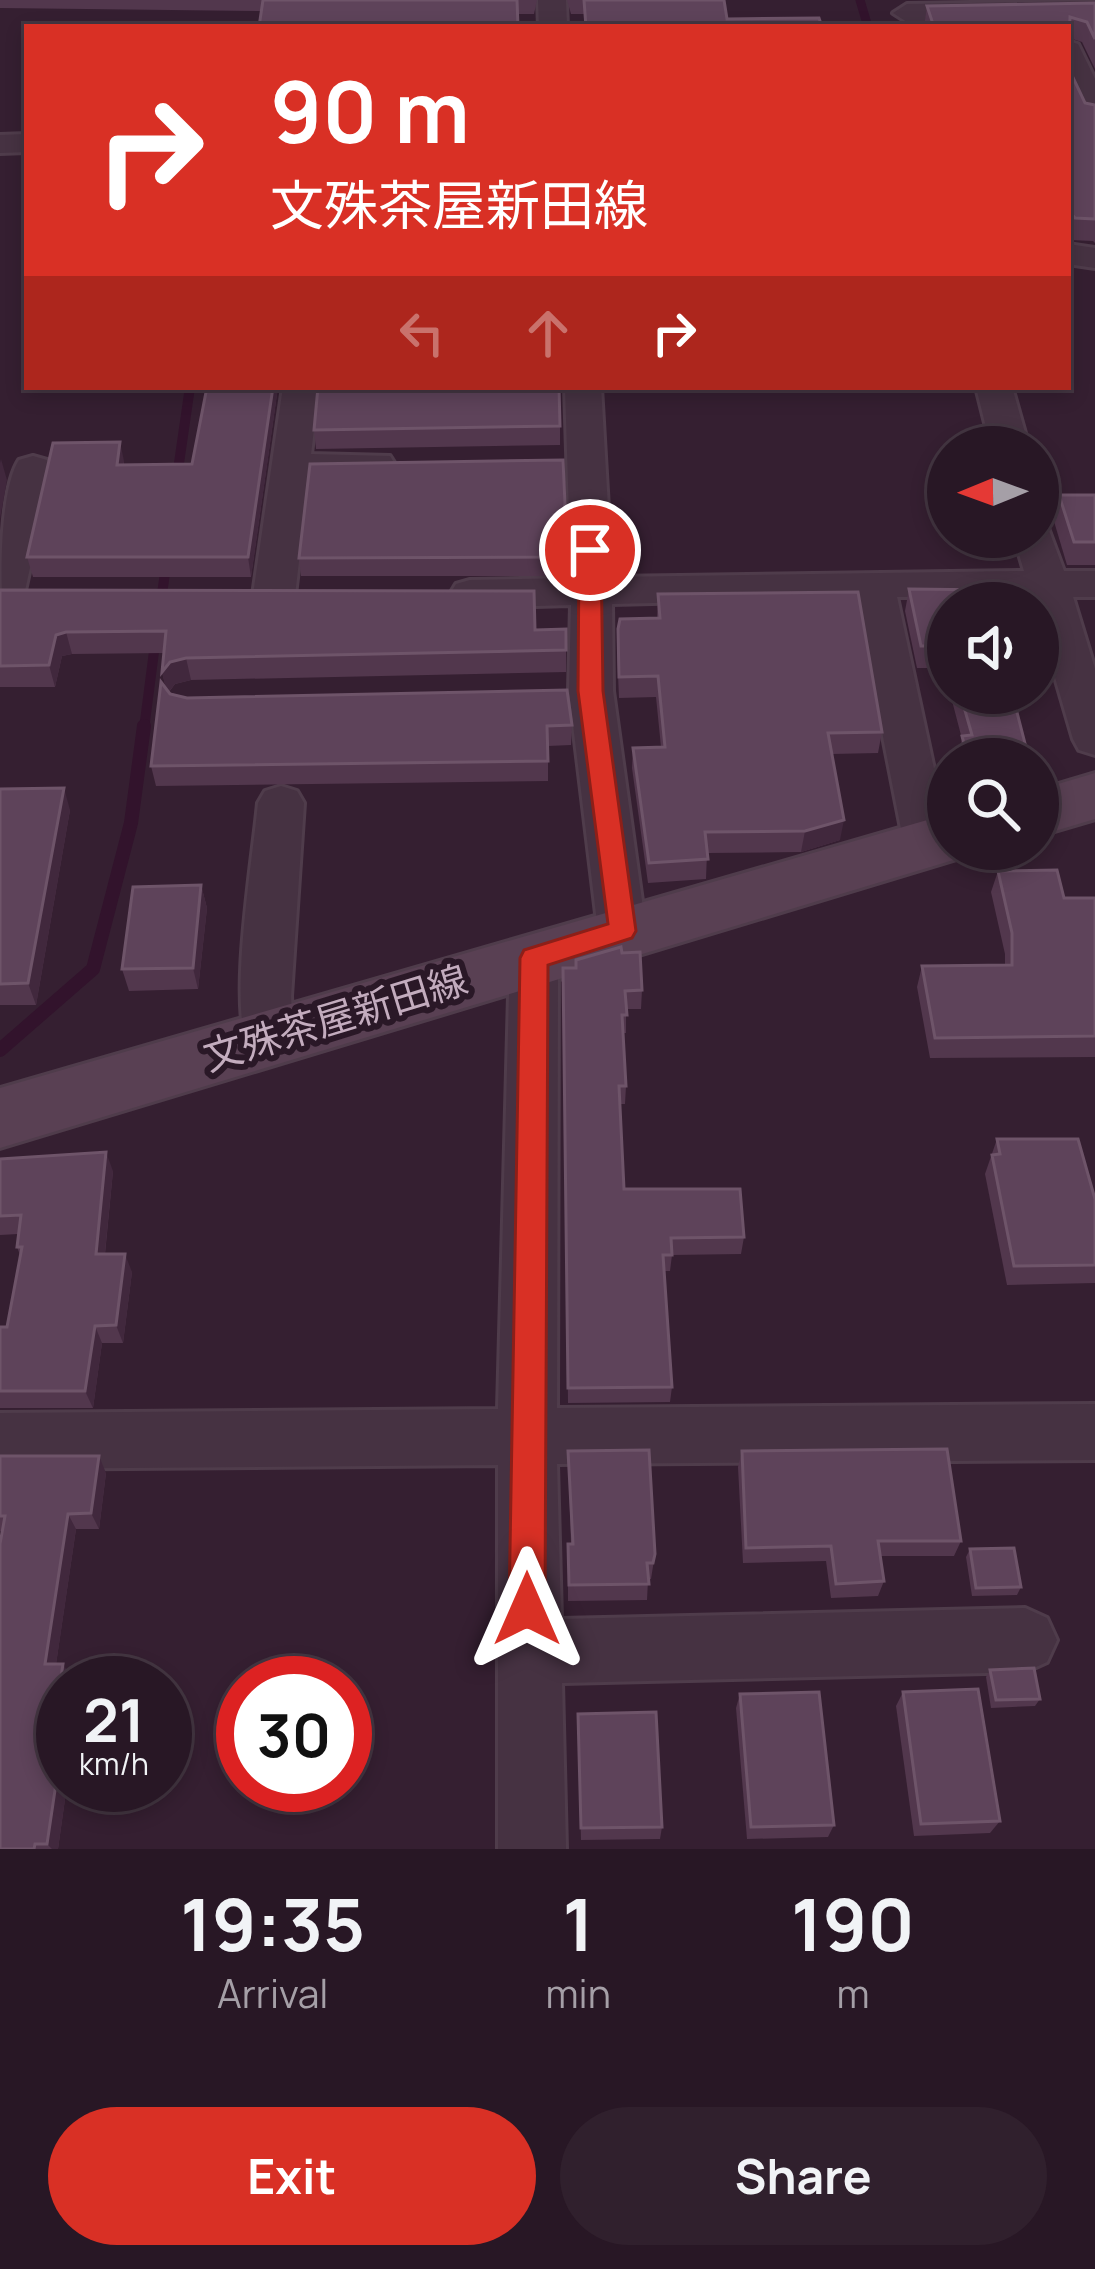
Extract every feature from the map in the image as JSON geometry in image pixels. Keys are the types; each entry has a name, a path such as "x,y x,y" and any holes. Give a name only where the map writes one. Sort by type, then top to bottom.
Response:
{"main road":[{"path":"1059,807 1095,796"},
{"name":"文殊茶屋新田線","path":"0,1118 927,844"}],"street":[{"path":"905,13 1055,19 1095,10"},
{"path":"1071,57 1095,115"},
{"path":"274,595 301,390"},
{"path":"583,390 591,691 622,931"},
{"path":"995,390 1004,426"},
{"path":"541,462 586,462"},
{"path":"290,466 404,464"},
{"path":"33,468 2,595 49,595"},
{"path":"874,584 927,797"},
{"path":"433,594 927,584"},
{"path":"1059,584 1095,584"},
{"path":"229,595 319,594"},
{"path":"1059,625 1095,739"},
{"path":"544,692 591,691"},
{"path":"268,1038 266,996 281,803"},
{"path":"532,1849 527,1438 534,958"},
{"path":"0,1441 1095,1432"},
{"path":"527,1652 1024,1640"}],"building":[{"path":"263,0 517,0 518,24 259,24"},
{"path":"584,0 724,0 727,19 819,18 821,24 586,24"},
{"path":"1095,3 1095,39 1087,22 1070,17 1070,24 933,24 927,6"},
{"path":"1071,73 1085,103 1095,105 1095,219 1071,213"},
{"path":"206,390 273,390 248,557 27,557 53,443 120,442 117,465 192,464"},
{"path":"318,390 559,390 560,426 314,430"},
{"path":"563,460 565,504 562,515 554,515 552,557 299,558 310,464"},
{"path":"1059,495 1095,495 1095,542 1074,542"},
{"path":"909,589 927,589 927,646 921,646"},
{"path":"0,590 534,591 535,630 566,629 566,650 186,658 170,662 162,672 166,631 66,632 56,635 49,665 0,666"},
{"path":"858,592 882,732 828,733 844,820 805,831 705,832 708,859 649,863 633,748 665,747 658,676 619,677 620,619 660,618 658,594"},
{"path":"161,682 170,694 187,698 567,690 572,725 547,726 548,761 151,766"},
{"path":"966,714 1017,714 1024,738 962,736 972,735"},
{"path":"64,788 28,983 0,984 0,789"},
{"path":"1057,870 1064,898 1095,898 1095,1036 935,1038 922,966 1012,965 1012,933 998,871"},
{"path":"201,885 193,968 122,969 133,887"},
{"path":"621,947 622,953 640,952 642,990 625,991 627,1015 622,1015 626,1086 619,1086 624,1189 740,1189 744,1237 671,1238 672,1255 663,1255 672,1387 568,1388 563,968 576,968 576,960"},
{"path":"997,1139 1078,1139 1095,1199 1095,1265 1014,1266 992,1155 1000,1154"},
{"path":"106,1152 96,1254 125,1254 116,1325 95,1326 85,1391 0,1391 0,1327 7,1327 22,1247 17,1247 21,1215 0,1216 0,1159"},
{"path":"947,1449 961,1541 878,1541 884,1581 836,1584 831,1546 746,1548 742,1451"},
{"path":"649,1450 655,1554 653,1563 647,1563 649,1584 569,1585 568,1544 573,1544 568,1451"},
{"path":"0,1456 99,1456 91,1513 68,1514 46,1656 36,1656 36,1812 52,1812 47,1844 35,1844 34,1849 0,1849 0,1544 5,1516 0,1516"},
{"path":"1014,1548 1021,1587 976,1588 970,1549"},
{"path":"1034,1668 1040,1699 996,1700 990,1670"},
{"path":"978,1689 1000,1821 921,1824 903,1692"},
{"path":"819,1692 834,1825 751,1827 740,1694"},
{"path":"656,1712 662,1827 581,1828 578,1714"}],"waterway":[{"path":"860,0 867,24"},
{"path":"177,477 190,390"},
{"path":"160,608 167,559"},
{"path":"144,729 156,636"},
{"path":"0,1050 93,969 131,823 144,726"}],"route":[{"path":"527,1609 534,958 622,931 591,691 590,550"}]}
